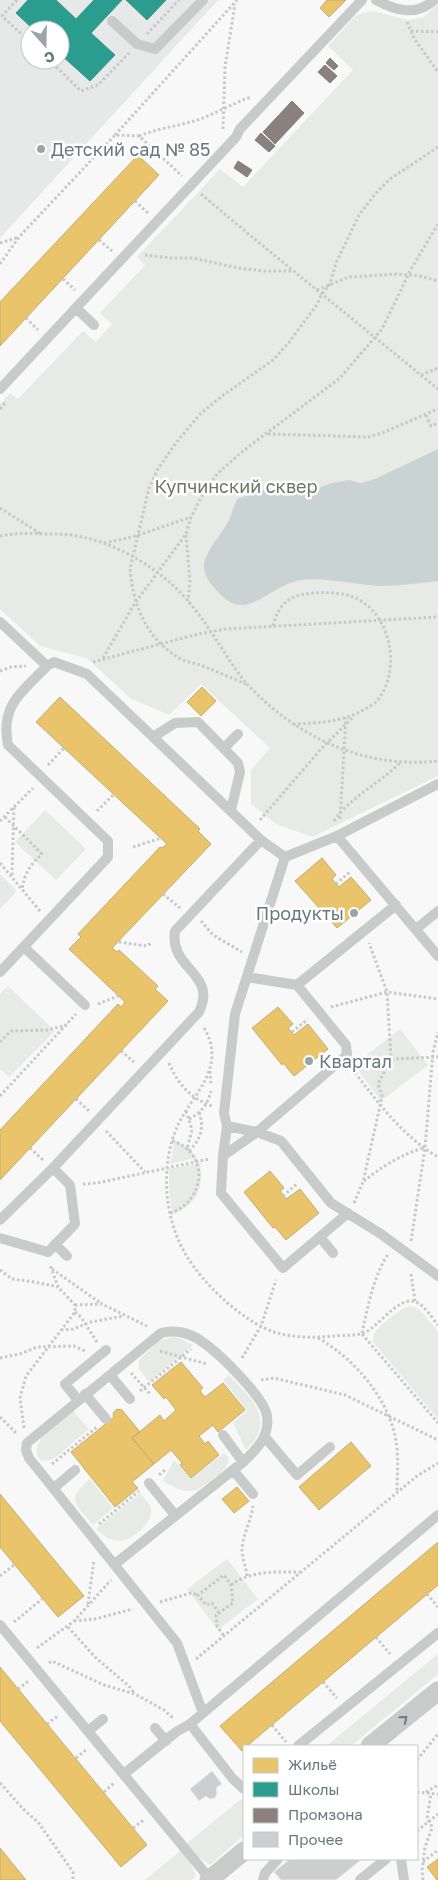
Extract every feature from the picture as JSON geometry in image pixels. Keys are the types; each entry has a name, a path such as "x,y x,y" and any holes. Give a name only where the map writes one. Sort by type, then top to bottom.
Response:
{"street":[{"path":"371,1745 438,1691"},
{"path":"209,1880 243,1852"}],"lane":[{"path":"112,21 137,44 155,49 203,0"},
{"path":"0,390 236,137 240,129 362,0"},
{"path":"376,0 412,12 421,9 434,0"},
{"path":"76,308 94,324"},
{"path":"0,622 47,666"},
{"path":"0,972 108,857 108,841 8,745 5,724 6,714 11,703 47,666 54,662 78,669 87,674 261,840 285,857"},
{"path":"153,737 176,723 198,722 238,763 240,772 231,810"},
{"path":"224,748 238,734"},
{"path":"285,857 338,836 438,784"},
{"path":"338,836 438,956"},
{"path":"0,1220 49,1165 96,1122 196,1017 202,1007 203,993 197,977 180,959 175,950 175,931 187,912 261,840"},
{"path":"285,857 235,1014 225,1110 227,1126 221,1193 283,1268 348,1213"},
{"path":"297,985 396,905"},
{"path":"416,929 438,911"},
{"path":"24,947 85,1005"},
{"path":"223,1156 257,1132 347,1055 346,1045 297,985 247,977"},
{"path":"227,1126 257,1132 281,1141 331,1202 438,1276"},
{"path":"49,1165 70,1185 76,1224 51,1248"},
{"path":"320,1237 333,1254"},
{"path":"0,1238 51,1248 67,1256"},
{"path":"117,1568 158,1535 175,1515 243,1462 259,1447 264,1436 267,1417 261,1400 201,1340 175,1330 161,1333 27,1443 26,1450 29,1458 90,1532 117,1568 177,1643 203,1712"},
{"path":"102,1353 65,1384 106,1419"},
{"path":"110,1375 130,1399"},
{"path":"223,1435 243,1462"},
{"path":"264,1436 297,1475 330,1447"},
{"path":"54,1488 75,1470"},
{"path":"233,1470 253,1494"},
{"path":"149,1483 175,1515"},
{"path":"124,1774 186,1727 438,1515"},
{"path":"2,1627 209,1880"},
{"path":"299,1745 438,1633"},
{"path":"88,1731 103,1719"},
{"path":"186,1727 233,1779 243,1787"},
{"path":"156,1728 166,1741"},
{"path":"263,1880 265,1872 277,1860"},
{"path":"360,1880 385,1860"},
{"path":"401,1860 404,1880"}],"path":[{"path":"17,0 2,16 20,33"},
{"path":"223,132 225,67 236,2"},
{"path":"0,264 19,237 236,2"},
{"path":"405,19 410,31 438,72"},
{"path":"410,31 438,32"},
{"path":"60,70 82,91"},
{"path":"115,135 139,136 198,120 258,94"},
{"path":"139,136 191,185 438,389"},
{"path":"246,684 201,665 182,660 160,644 146,626 135,603 130,569 136,536 149,488 158,469 200,414 273,360 290,341 330,284 336,263 359,215 376,193 390,179 438,147"},
{"path":"103,658 135,603 186,534 191,517 204,492 218,473 244,450 340,378 382,328 408,275 438,224"},
{"path":"0,243 19,237"},
{"path":"128,252 172,258 193,258 238,268 264,271 293,271"},
{"path":"0,255 4,257"},
{"path":"316,290 349,277 397,274 438,281"},
{"path":"421,375 438,368"},
{"path":"267,434 368,437 438,409"},
{"path":"426,415 431,426 438,423"},
{"path":"0,508 42,534"},
{"path":"103,543 136,536 191,517"},
{"path":"0,536 27,533 72,535 103,543 132,555 157,572 188,601 246,684 293,724 314,738 344,750 377,759 421,763 438,761"},
{"path":"186,534 190,582 188,601"},
{"path":"252,831 268,809 345,724 376,703 386,686 391,670 391,653 386,634 379,620 364,603 347,595 331,592 307,594 287,599 277,613 273,626"},
{"path":"78,669 83,665 103,658 210,632 273,626 438,617"},
{"path":"0,671 11,667 47,666"},
{"path":"293,724 332,722 356,715"},
{"path":"338,836 346,718"},
{"path":"0,821 14,808 64,748"},
{"path":"340,811 387,775 400,762"},
{"path":"96,812 114,794"},
{"path":"12,875 14,808"},
{"path":"5,816 42,854 30,866 23,879 22,890"},
{"path":"134,847 161,838"},
{"path":"0,863 49,921"},
{"path":"164,894 213,935 253,958"},
{"path":"348,1213 352,1209 363,1182 382,1095 378,1084 391,1059 387,992 364,930"},
{"path":"119,942 147,946 151,943"},
{"path":"292,1032 319,1011 387,992 438,1000"},
{"path":"98,1004 118,996"},
{"path":"0,1096 85,1005"},
{"path":"189,1119 206,1104 211,1087 210,1071 212,1056 209,1040 196,1017"},
{"path":"0,1042 11,1031 47,1030 67,1025"},
{"path":"414,1301 409,1255 438,1032"},
{"path":"121,1051 137,1064"},
{"path":"162,1052 180,1085 206,1104 225,1110"},
{"path":"436,1057 391,1059 357,1066 354,1063 350,1066 380,1106 404,1132 438,1157"},
{"path":"210,1071 205,1082 186,1110 172,1141 168,1167 167,1195 170,1213 180,1244 198,1272 228,1303 247,1318 268,1330 287,1335 316,1338 362,1334 401,1304 414,1301 422,1306 438,1324"},
{"path":"186,1110 192,1135 188,1150"},
{"path":"188,1150 197,1142 202,1129 199,1112"},
{"path":"96,1122 118,1141 145,1172"},
{"path":"170,1213 184,1206 193,1198 199,1180 196,1162 188,1150 172,1141"},
{"path":"30,1148 49,1165"},
{"path":"363,1182 414,1150 424,1148"},
{"path":"70,1185 97,1183 223,1156"},
{"path":"362,1334 369,1299 380,1266 394,1244 413,1226"},
{"path":"27,1443 21,1411 22,1388 26,1376 75,1312 75,1305 58,1287 50,1268 51,1248"},
{"path":"50,1268 102,1304 161,1333"},
{"path":"235,1372 261,1326 278,1273 283,1268"},
{"path":"0,1270 12,1279 58,1287"},
{"path":"75,1305 102,1304"},
{"path":"75,1312 86,1324 102,1353"},
{"path":"61,1330 73,1329 86,1324 124,1316"},
{"path":"362,1334 438,1422"},
{"path":"316,1338 336,1350 353,1365 372,1388 388,1416 397,1449 397,1493"},
{"path":"0,1358 20,1354 37,1347 74,1346 102,1353"},
{"path":"123,1364 151,1395"},
{"path":"246,1384 274,1378 345,1396 438,1440"},
{"path":"0,1417 27,1443"},
{"path":"186,1667 245,1621 423,1471 438,1463"},
{"path":"88,1604 94,1569 94,1552 90,1532 166,1469"},
{"path":"247,1576 242,1550 245,1531 252,1514 253,1494"},
{"path":"0,1576 14,1565"},
{"path":"26,1656 68,1627 117,1568"},
{"path":"231,1585 247,1576 278,1572 301,1572"},
{"path":"198,1595 224,1575 231,1585 233,1603 216,1615 218,1626 224,1636"},
{"path":"74,1621 95,1619 190,1593 198,1595 206,1605 212,1603 219,1613"},
{"path":"427,1594 438,1607"},
{"path":"2,1627 42,1599"},
{"path":"68,1627 95,1657 130,1687 135,1694"},
{"path":"376,1637 399,1664"},
{"path":"37,1669 52,1661 104,1685 135,1694 164,1710 186,1727"},
{"path":"323,1682 346,1708"},
{"path":"272,1725 289,1745"},
{"path":"418,1759 438,1734"},
{"path":"0,1783 38,1822 73,1872 73,1880"},
{"path":"426,1792 438,1785"},
{"path":"418,1792 438,1794"},
{"path":"423,1880 422,1862 425,1846 432,1828 427,1819 431,1793"},
{"path":"418,1830 438,1814"},
{"path":"422,1862 438,1850"}],"shaded area":[{"name":"Детский сад № 85","path":"0,0 218,0 0,238"},
{"path":"438,449 438,581 381,586 311,579 301,580 287,584 249,604 241,605 234,604 224,598 208,579 204,571 205,561 210,549 229,520 237,499 263,490 313,490 332,483 349,480 361,483 375,479"},
{"path":"0,874 17,891 0,909"}],"green space":[{"name":"Купчинский сквер","path":"438,4 438,776 312,837 276,824 251,804 251,770 270,748 201,684 169,715 130,698 87,658 40,646 0,609 0,404 10,393 18,399 83,331 96,342 112,324 100,313 145,265 137,257 220,169 243,187 353,70 328,46 356,15 372,11 408,20 424,17"},
{"path":"45,810 86,849 56,880 15,842"},
{"path":"8,986 55,1031 9,1077 0,1069 0,994"},
{"path":"400,1029 428,1065 381,1101 354,1065"},
{"path":"175,1140 189,1148 197,1158 170,1164"},
{"path":"200,1163 201,1180 197,1194 187,1206 172,1214 169,1169"},
{"path":"410,1306 419,1309 438,1331 438,1419 373,1342 374,1334 380,1327 396,1313"},
{"path":"174,1337 193,1345 149,1382 139,1369 139,1360 160,1340"},
{"path":"229,1375 246,1393 258,1410 260,1429 246,1450 233,1423 247,1411 223,1380"},
{"path":"73,1411 89,1429 56,1457 42,1461 37,1452 37,1446 42,1437"},
{"path":"224,1453 229,1458 224,1469 208,1483 196,1490 184,1491 163,1481 174,1460 191,1479"},
{"path":"90,1479 113,1508 93,1525 75,1502 77,1492"},
{"path":"140,1493 151,1509 149,1519 141,1530 125,1540 116,1541 107,1538 96,1529"},
{"path":"227,1559 258,1599 218,1630 187,1589"},
{"path":"438,1654 438,1674 352,1745 327,1745"},
{"path":"241,1799 243,1800 243,1836 210,1865 197,1856 187,1843"},
{"path":"180,1851 190,1862 196,1876 192,1880 145,1880"}],"building: Жильё":[{"path":"327,0 346,0 329,17 320,8"},
{"path":"138,155 159,175 0,346 0,302"},
{"path":"202,687 216,701 201,716 187,702"},
{"path":"60,697 200,829 198,831 211,844 112,948 117,952 119,950 158,986 155,989 168,1001 0,1180 0,1130 118,1004 121,1007 125,1002 69,949 81,937 78,934 160,847 162,848 167,844 36,722"},
{"path":"322,858 336,875 332,879 339,887 351,877 371,900 337,928 295,881"},
{"path":"278,1007 293,1024 288,1028 294,1035 308,1024 328,1049 294,1076 283,1063 282,1065 252,1028"},
{"path":"270,1171 284,1188 280,1191 286,1199 300,1189 319,1213 286,1240 275,1227 273,1228 244,1192"},
{"path":"181,1362 203,1388 200,1391 205,1397 223,1383 245,1410 218,1432 213,1425 199,1436 205,1444 208,1441 219,1455 191,1478 171,1450 154,1464 132,1438 160,1415 164,1421 176,1410 166,1397 164,1399 152,1385"},
{"path":"117,1409 122,1410 140,1432 132,1438 154,1464 132,1482 138,1488 115,1507 71,1452 114,1417 113,1413"},
{"path":"351,1442 371,1466 319,1510 299,1487"},
{"path":"237,1487 249,1501 234,1513 222,1499"},
{"path":"0,1494 84,1596 58,1617 0,1547"},
{"path":"438,1542 438,1585 248,1745 243,1745 242,1751 220,1726"},
{"path":"0,1667 147,1845 121,1867 0,1721"},
{"path":"0,1848 26,1880 0,1880"},
{"path":"438,1859 438,1880 437,1880 427,1867"}],"building: Школы":[{"path":"28,0 56,0 76,19 94,0 122,0 91,33 115,55 90,81 70,63 70,20 23,20 16,13"},
{"path":"126,0 166,0 147,20"}],"building: Промзона":[{"path":"330,58 338,66 334,70 326,63"},
{"path":"325,65 337,76 330,83 318,72"},
{"path":"292,101 304,113 275,144 263,132"},
{"path":"261,133 275,146 269,152 255,140"},
{"path":"238,161 252,170 247,177 234,168"}],"building: Прочее":[{"path":"212,1771 222,1784 216,1788 215,1798 210,1799 206,1796 199,1801 190,1789"},
{"path":"289,1860 361,1860 336,1880 281,1880 274,1872"}],"place":[{"name":"Детский сад № 85","path":"41,149"},
{"name":"Продукты","path":"354,913"},
{"name":"Квартал","path":"309,1061"}]}
